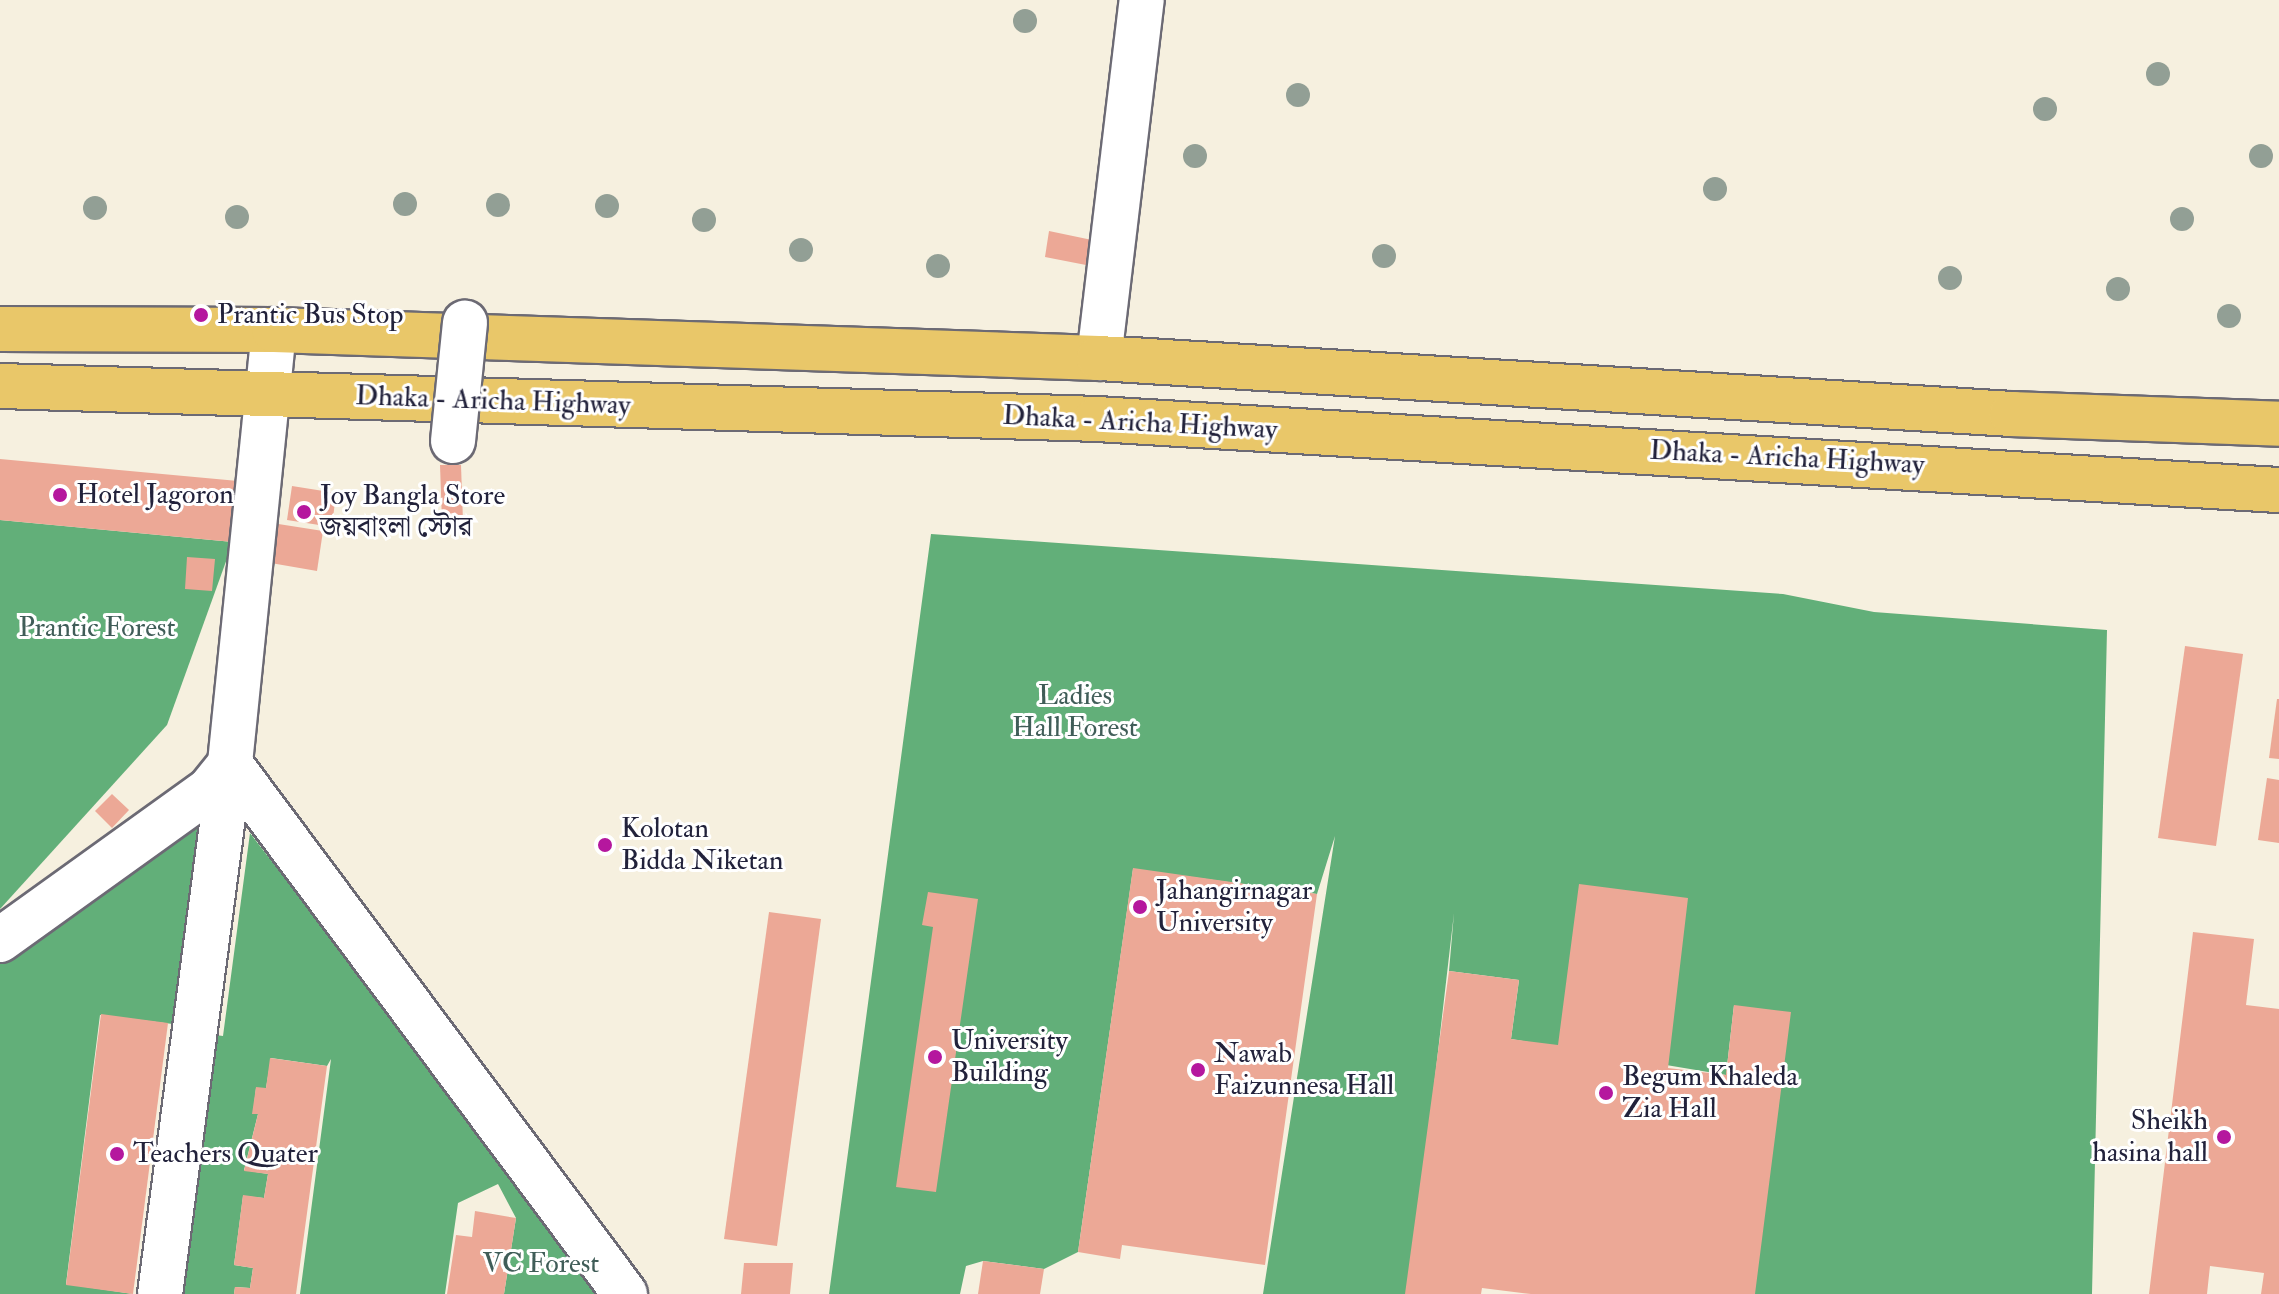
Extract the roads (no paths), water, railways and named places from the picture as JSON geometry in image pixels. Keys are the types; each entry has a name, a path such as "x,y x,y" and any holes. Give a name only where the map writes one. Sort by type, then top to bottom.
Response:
{"highway":[{"name":"Dhaka - Aricha Highway","path":"0,329 274,330 1099,358 2012,414 2279,424"},
{"name":"Dhaka - Aricha Highway","path":"0,386 1097,419 2279,490"}],"street":[{"path":"1099,358 1142,0"},
{"path":"453,441 465,323"},
{"path":"160,1294 230,764 274,330"},
{"path":"0,940 209,790 230,764"},
{"path":"230,764 625,1294"}],"place":[{"name":"Prantic Bus Stop","path":"201,315"},
{"name":"Hotel Jagoron","path":"60,495"},
{"name":"Joy Bangla Store জয়বাংলা স্টোর","path":"304,512"},
{"name":"Kolotan Bidda Niketan","path":"605,845"},
{"name":"Jahangirnagar University","path":"1140,907"},
{"name":"University Building","path":"935,1057"},
{"name":"Nawab Faizunnesa Hall","path":"1198,1070"},
{"name":"Begum Khaleda Zia Hall","path":"1606,1093"},
{"name":"Sheikh hasina hall","path":"2224,1137"},
{"name":"Teachers Quater","path":"117,1154"}],"park label":[{"name":"Prantic Forest","path":"97,628"},
{"name":"Ladies Hall Forest","path":"1075,712"},
{"name":"VC Forest","path":"541,1264"}]}
